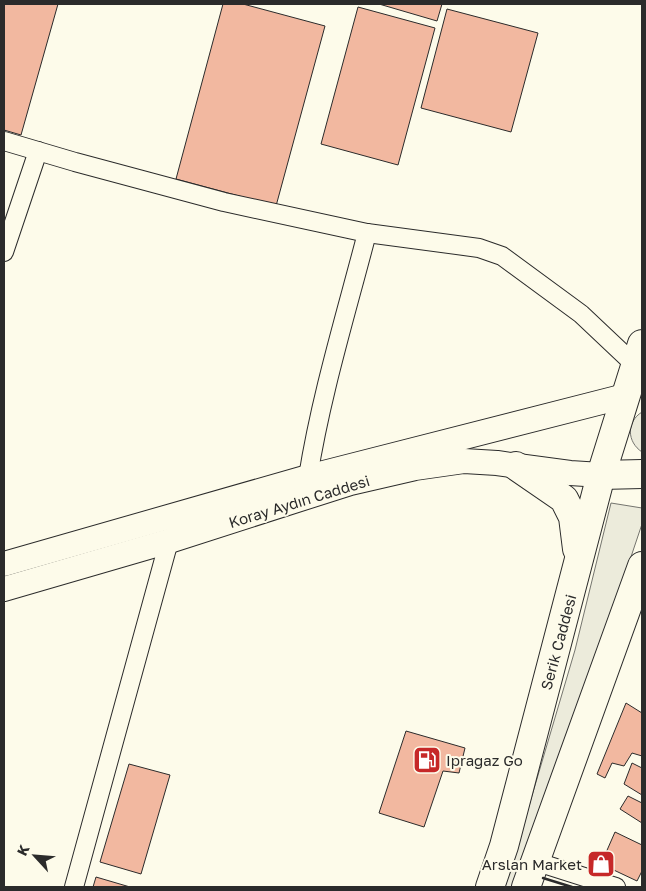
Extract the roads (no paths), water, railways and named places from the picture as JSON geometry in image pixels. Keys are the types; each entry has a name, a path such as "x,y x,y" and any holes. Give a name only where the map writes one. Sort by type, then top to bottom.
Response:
{"highway":[{"name":"Serik Caddesi","path":"490,887 504,846 601,475 634,394 639,355"},
{"path":"516,466 564,499 573,517 578,561"},
{"path":"601,475 642,474"},
{"path":"526,887 642,566"}],"main road":[{"path":"4,564 308,477 634,394"},
{"name":"Koray Aydın Caddesi","path":"4,589 170,540 350,483 414,468 464,461 497,462 570,473 601,475"}],"street":[{"path":"4,141 224,202 367,234 479,248 502,256 639,355"},
{"path":"4,252 38,151"},
{"path":"308,477 325,395 367,234"},
{"path":"74,887 170,540"},
{"path":"534,861 616,887"}],"place":[{"name":"Ipragaz Go","path":"427,760"},
{"name":"Arslan Market","path":"601,864"}]}
